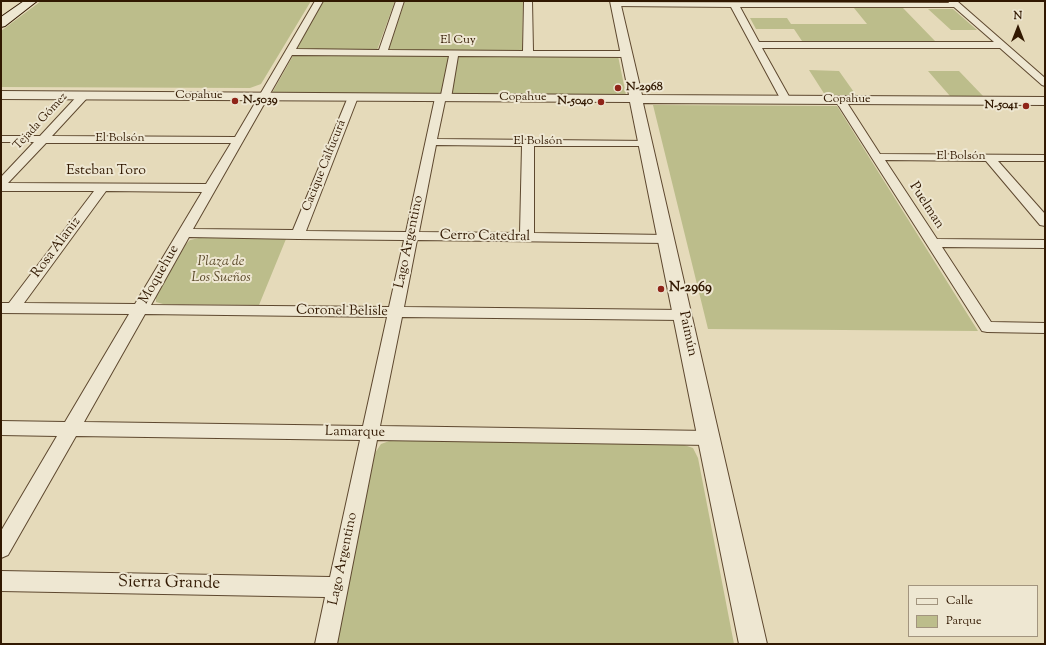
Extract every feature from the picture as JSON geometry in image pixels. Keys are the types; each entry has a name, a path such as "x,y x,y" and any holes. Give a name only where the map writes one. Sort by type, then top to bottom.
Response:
{"main road":[{"path":"2,22 31,1"}],"street":[{"name":"Moquehue","path":"1,549 319,1"},
{"path":"382,53 400,1"},
{"path":"528,1 528,54"},
{"path":"615,2 734,4 954,3 1045,83"},
{"name":"Paimún","path":"615,2 753,644"},
{"path":"734,4 786,100"},
{"path":"756,45 1002,45"},
{"name":"El Cuy","path":"290,52 626,54"},
{"name":"Lago Argentino","path":"326,644 431,142 454,53"},
{"name":"Copahue","path":"1,95 1045,101"},
{"name":"Tejada Gómez","path":"1,185 84,96"},
{"name":"Cacique Calfucurá","path":"298,235 353,97"},
{"name":"Puelman","path":"840,100 987,328 1045,328"},
{"name":"El Bolsón","path":"1,139 239,140"},
{"name":"El Bolsón","path":"431,142 645,143"},
{"path":"527,237 528,142"},
{"name":"El Bolsón","path":"877,157 1045,158"},
{"path":"989,158 1045,222"},
{"name":"Esteban Toro","path":"1,185 211,188"},
{"name":"Rosa Alaniz","path":"6,309 103,187"},
{"name":"Cerro Catedral","path":"185,233 666,239"},
{"path":"933,243 1045,244"},
{"name":"Coronel Belisle","path":"6,309 682,315"},
{"name":"Lamarque","path":"1,428 708,438"},
{"name":"Sierra Grande","path":"1,581 338,586"}],"green space":[{"path":"41,1 311,1 261,84 250,88 1,87 1,31"},
{"path":"323,1 395,1 377,50 296,50"},
{"path":"405,1 523,1 522,51 388,51"},
{"path":"854,8 903,8 935,41 802,41 794,29 756,29 750,18 787,18 791,24 867,24"},
{"path":"928,9 953,9 977,30 951,30"},
{"path":"294,54 450,55 441,95 272,93"},
{"path":"458,56 618,56 626,95 452,95"},
{"path":"809,70 839,71 856,95 825,95"},
{"path":"928,71 959,71 983,96 950,96"},
{"path":"653,105 837,106 978,331 708,329"},
{"name":"Plaza de Los Sueños","path":"199,238 286,239 259,305 163,304 156,302 156,297 186,244 190,240"},
{"path":"392,440 681,444 693,448 698,458 734,644 337,644 375,453 381,444"}],"place":[{"name":"N-2968","path":"618,88"},
{"name":"N-5039","path":"235,101"},
{"name":"N-5040","path":"601,102"},
{"name":"N-5041","path":"1026,106"},
{"name":"N-2969","path":"661,289"}]}
